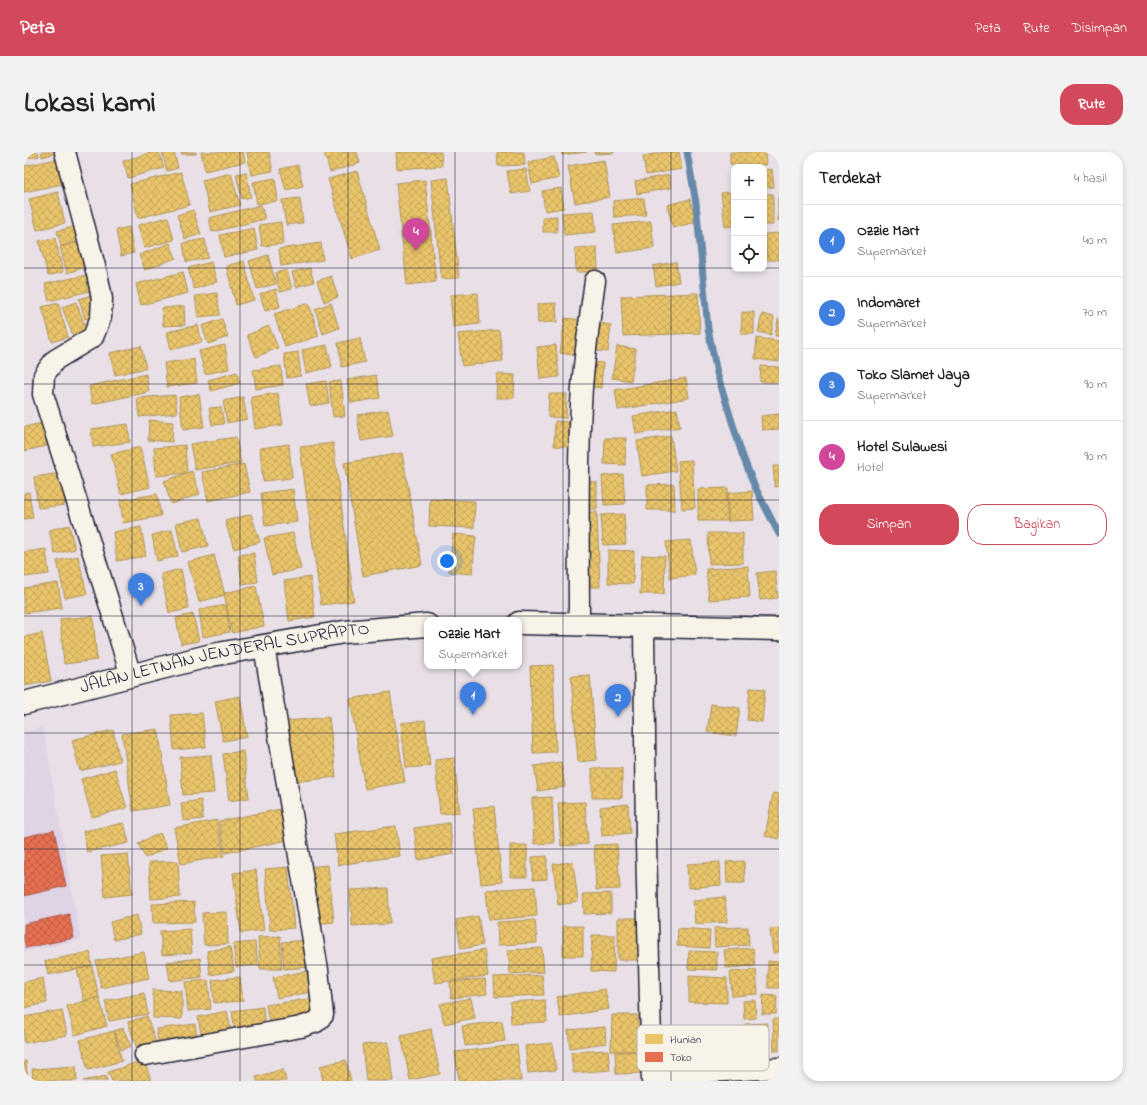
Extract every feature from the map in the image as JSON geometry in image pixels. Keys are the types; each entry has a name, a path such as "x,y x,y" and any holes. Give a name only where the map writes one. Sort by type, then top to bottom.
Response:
{"main road":[{"path":"522,623 779,629"},
{"name":"JALAN LETNAN JENDERAL SUPRAPTO","path":"24,703 212,655 344,632 424,625"}],"street":[{"path":"65,152 98,278 102,299 101,317 93,337 55,360 44,375 43,394 131,676"},
{"path":"579,624 579,444 582,386 594,281"},
{"path":"644,625 646,842 651,1025"},
{"path":"144,1055 301,1027 316,1022 323,1015 318,970 264,646"},
{"path":"769,1069 779,1068"},
{"path":"652,1078 741,1071"}],"shaded area":[{"path":"43,727 81,940 24,952 24,732"}],"building: Hunian":[{"path":"24,152 38,152 39,156 24,159"},
{"path":"41,152 58,152 58,153 42,157"},
{"path":"153,152 159,152 164,168 128,178 123,161"},
{"path":"162,152 174,152 178,168 167,171"},
{"path":"181,152 196,152 196,154 181,154"},
{"path":"201,152 243,152 245,162 205,171"},
{"path":"247,152 269,152 273,171 251,175"},
{"path":"324,152 357,152 360,163 330,172"},
{"path":"396,152 441,152 442,166 397,169"},
{"path":"497,152 524,152 525,165 498,166"},
{"path":"561,152 587,152 562,155"},
{"path":"594,152 614,152 614,153 595,154"},
{"path":"666,152 679,152 682,169 646,175 643,156"},
{"path":"730,152 765,152 766,164 730,164"},
{"path":"554,157 559,178 532,184 528,162"},
{"path":"61,158 67,183 24,192 24,166"},
{"path":"604,160 610,197 575,203 568,166"},
{"path":"298,165 303,186 286,190 280,169"},
{"path":"526,169 530,191 511,194 507,171"},
{"path":"772,169 774,187 767,188 767,170"},
{"path":"357,171 380,250 352,259 328,179"},
{"path":"181,172 190,205 138,218 130,184"},
{"path":"246,172 251,197 242,199 236,174"},
{"path":"231,173 240,205 210,212 202,180"},
{"path":"669,175 671,188 637,194 635,181"},
{"path":"275,178 278,201 257,204 253,182"},
{"path":"448,178 459,278 441,279 431,180"},
{"path":"425,180 436,282 407,285 396,183"},
{"path":"561,188 564,208 545,211 542,191"},
{"path":"58,192 65,223 37,230 29,199"},
{"path":"731,192 731,226 725,227 721,193"},
{"path":"767,194 773,194 773,225 767,225"},
{"path":"779,197 779,221 778,221"},
{"path":"300,198 303,223 286,225 282,200"},
{"path":"644,198 646,215 614,217 613,201"},
{"path":"690,199 696,222 673,228 667,205"},
{"path":"261,205 265,219 212,232 209,218"},
{"path":"193,210 201,234 185,239 177,215"},
{"path":"594,211 596,232 564,235 562,213"},
{"path":"557,216 557,232 543,232 543,217"},
{"path":"168,217 174,240 144,248 138,225"},
{"path":"651,221 654,248 617,253 613,225"},
{"path":"281,222 283,244 262,246 259,225"},
{"path":"77,226 81,241 61,246 57,231"},
{"path":"129,227 134,253 121,256 116,230"},
{"path":"254,228 258,250 224,257 220,235"},
{"path":"779,233 779,260 767,260 767,234"},
{"path":"55,238 63,272 48,276 39,241"},
{"path":"205,239 208,258 186,262 183,243"},
{"path":"78,242 86,267 67,273 60,247"},
{"path":"170,243 176,258 145,270 139,255"},
{"path":"321,243 323,260 281,266 279,249"},
{"path":"597,247 598,272 576,272 575,248"},
{"path":"268,255 276,284 257,289 249,261"},
{"path":"244,261 254,300 236,305 226,266"},
{"path":"211,262 217,282 194,289 188,268"},
{"path":"676,262 679,282 656,286 653,266"},
{"path":"310,268 314,282 296,287 292,272"},
{"path":"287,270 292,289 280,292 275,273"},
{"path":"183,272 188,293 141,305 136,284"},
{"path":"86,275 90,291 49,301 45,284"},
{"path":"331,276 338,297 324,302 317,281"},
{"path":"276,289 280,307 265,311 260,294"},
{"path":"217,293 220,315 198,317 195,296"},
{"path":"478,293 480,324 453,327 450,295"},
{"path":"698,293 700,333 623,336 621,296"},
{"path":"91,295 97,316 85,319 79,299"},
{"path":"76,302 87,330 73,336 62,307"},
{"path":"58,303 68,337 52,342 42,307"},
{"path":"309,303 319,336 285,347 274,314"},
{"path":"331,303 339,328 323,334 315,309"},
{"path":"556,303 557,322 538,323 537,304"},
{"path":"184,306 185,325 163,326 162,308"},
{"path":"742,312 754,312 754,334 741,334"},
{"path":"762,314 774,317 771,335 758,332"},
{"path":"565,318 584,320 579,356 560,353"},
{"path":"222,319 228,337 208,344 202,326"},
{"path":"778,319 779,336 775,336"},
{"path":"593,322 611,325 608,352 590,350"},
{"path":"198,325 202,342 171,350 167,332"},
{"path":"269,326 278,348 256,357 247,335"},
{"path":"499,330 503,361 462,366 458,334"},
{"path":"360,338 365,362 342,367 338,343"},
{"path":"757,338 779,341 779,362 755,359"},
{"path":"225,345 229,369 205,374 199,351"},
{"path":"327,345 332,367 306,373 302,350"},
{"path":"556,345 559,377 540,379 537,347"},
{"path":"141,346 146,368 115,375 110,353"},
{"path":"617,346 636,349 631,381 612,378"},
{"path":"298,352 301,376 287,378 284,354"},
{"path":"194,359 197,383 167,387 164,363"},
{"path":"588,362 603,363 601,388 586,386"},
{"path":"281,366 283,385 256,389 253,370"},
{"path":"761,366 779,367 779,382 760,382"},
{"path":"237,372 240,383 211,391 208,380"},
{"path":"146,374 149,392 92,404 89,386"},
{"path":"497,374 515,375 514,398 496,398"},
{"path":"376,375 380,398 351,403 347,380"},
{"path":"686,378 689,398 618,410 615,390"},
{"path":"326,381 329,403 310,406 306,384"},
{"path":"341,381 345,416 333,417 329,382"},
{"path":"278,393 283,425 255,429 251,397"},
{"path":"199,394 204,427 183,430 179,397"},
{"path":"549,394 567,394 566,418 548,417"},
{"path":"175,395 177,413 139,417 137,398"},
{"path":"243,397 247,419 227,423 223,401"},
{"path":"221,407 224,424 212,425 209,408"},
{"path":"677,409 680,427 636,434 633,416"},
{"path":"388,410 393,436 361,441 357,415"},
{"path":"779,414 779,429 762,430 761,416"},
{"path":"149,420 173,422 172,442 148,440"},
{"path":"555,421 571,422 570,447 554,446"},
{"path":"42,423 47,446 24,451 24,427"},
{"path":"128,424 130,442 93,447 91,429"},
{"path":"671,436 676,471 642,476 637,441"},
{"path":"236,437 241,463 195,470 190,444"},
{"path":"605,438 626,438 625,465 604,464"},
{"path":"333,443 354,601 321,605 300,447"},
{"path":"289,444 292,478 263,481 260,448"},
{"path":"185,445 187,473 156,476 154,448"},
{"path":"140,447 150,487 121,494 111,454"},
{"path":"402,453 422,565 363,576 344,463"},
{"path":"692,460 695,508 682,509 678,461"},
{"path":"244,464 250,492 208,501 202,472"},
{"path":"773,466 779,466 779,486 775,487"},
{"path":"192,471 200,494 171,504 164,481"},
{"path":"61,473 65,505 38,508 34,477"},
{"path":"623,474 625,504 604,505 602,476"},
{"path":"581,481 597,482 597,509 580,509"},
{"path":"674,484 675,510 647,510 647,485"},
{"path":"728,488 728,521 698,521 698,489"},
{"path":"293,489 297,522 265,526 261,493"},
{"path":"752,491 754,520 728,521 726,493"},
{"path":"29,492 33,518 24,519 24,493"},
{"path":"157,494 161,516 123,523 120,500"},
{"path":"430,499 475,501 474,528 429,526"},
{"path":"581,512 597,512 600,587 584,587"},
{"path":"251,514 260,542 234,549 225,521"},
{"path":"624,514 626,544 603,545 601,515"},
{"path":"201,518 208,546 182,552 176,523"},
{"path":"69,525 75,549 55,554 49,530"},
{"path":"141,527 146,556 117,561 113,532"},
{"path":"172,530 178,556 157,561 152,535"},
{"path":"293,533 301,569 272,575 264,538"},
{"path":"708,533 743,533 743,563 709,564"},
{"path":"453,534 476,536 472,574 449,572"},
{"path":"691,540 695,575 670,578 666,542"},
{"path":"46,549 49,574 24,577 24,552"},
{"path":"608,550 634,551 633,584 608,583"},
{"path":"254,553 258,582 242,584 238,555"},
{"path":"214,555 225,595 199,602 188,562"},
{"path":"642,555 665,556 664,594 640,594"},
{"path":"78,556 87,594 65,598 57,561"},
{"path":"748,566 750,597 709,600 706,569"},
{"path":"181,569 189,609 169,613 161,574"},
{"path":"775,571 778,598 760,600 757,573"},
{"path":"310,577 315,617 289,621 284,581"},
{"path":"58,583 62,608 24,613 24,588"},
{"path":"256,586 264,626 232,633 224,593"},
{"path":"226,605 230,632 203,637 199,610"},
{"path":"193,614 199,641 181,644 176,618"},
{"path":"93,616 97,660 64,664 60,619"},
{"path":"42,633 51,681 24,686 24,637"},
{"path":"553,665 556,752 533,753 530,666"},
{"path":"590,675 597,760 578,762 571,676"},
{"path":"750,688 765,689 762,722 747,720"},
{"path":"390,692 405,782 365,789 350,699"},
{"path":"240,696 247,737 223,741 215,701"},
{"path":"711,704 740,708 736,736 707,732"},
{"path":"202,713 206,747 174,750 171,715"},
{"path":"329,717 336,777 294,782 287,721"},
{"path":"425,720 430,766 406,768 401,723"},
{"path":"158,729 170,805 133,811 122,734"},
{"path":"113,730 120,761 80,771 72,740"},
{"path":"243,751 249,798 229,801 223,754"},
{"path":"211,755 214,793 183,795 180,757"},
{"path":"454,758 460,812 440,814 435,760"},
{"path":"561,762 565,787 538,791 534,766"},
{"path":"592,768 622,768 622,798 592,798"},
{"path":"115,769 127,808 92,817 81,779"},
{"path":"773,793 779,794 779,839 765,836"},
{"path":"552,797 554,843 534,844 532,798"},
{"path":"201,800 203,819 183,821 181,803"},
{"path":"585,802 588,844 561,846 558,803"},
{"path":"628,804 630,833 602,836 600,807"},
{"path":"494,806 502,882 481,884 473,808"},
{"path":"286,808 293,839 225,853 219,821"},
{"path":"217,820 224,856 181,864 174,828"},
{"path":"124,823 129,843 87,852 83,831"},
{"path":"449,823 454,854 418,860 414,828"},
{"path":"396,826 400,856 338,865 334,834"},
{"path":"160,833 167,848 145,858 138,843"},
{"path":"617,844 620,889 596,890 594,845"},
{"path":"510,845 527,845 527,877 510,877"},
{"path":"128,854 132,894 105,897 101,856"},
{"path":"547,856 547,879 533,880 532,857"},
{"path":"178,861 180,897 151,899 149,862"},
{"path":"744,861 745,883 727,883 726,862"},
{"path":"573,862 578,902 558,905 553,864"},
{"path":"720,862 721,885 688,888 687,864"},
{"path":"328,865 334,922 314,924 308,867"},
{"path":"288,867 294,928 270,930 265,869"},
{"path":"256,870 264,930 241,933 233,873"},
{"path":"535,887 537,916 489,920 486,890"},
{"path":"388,888 390,924 352,926 350,890"},
{"path":"611,893 611,913 584,914 583,894"},
{"path":"725,897 727,922 695,924 693,900"},
{"path":"194,902 195,922 153,923 152,904"},
{"path":"227,912 228,944 204,945 202,913"},
{"path":"137,915 141,934 114,940 110,922"},
{"path":"478,916 483,945 461,949 456,920"},
{"path":"618,918 643,918 643,960 618,960"},
{"path":"535,920 537,943 498,945 497,922"},
{"path":"563,926 583,926 583,956 563,956"},
{"path":"748,927 749,945 715,947 714,928"},
{"path":"678,928 710,930 709,948 677,946"},
{"path":"779,928 779,952 773,953 770,929"},
{"path":"190,929 192,953 162,955 160,931"},
{"path":"592,935 615,935 614,972 591,971"},
{"path":"280,936 282,969 260,969 258,937"},
{"path":"309,940 311,967 284,969 282,942"},
{"path":"255,942 258,965 236,967 233,944"},
{"path":"230,947 234,971 210,975 207,951"},
{"path":"542,948 544,972 510,974 508,950"},
{"path":"753,948 755,966 726,968 724,950"},
{"path":"484,950 488,976 435,983 431,958"},
{"path":"689,951 717,952 717,970 688,969"},
{"path":"90,952 92,966 48,975 45,961"},
{"path":"144,952 149,978 101,988 96,961"},
{"path":"200,958 202,977 170,981 167,962"},
{"path":"768,961 779,962 779,988 768,988"},
{"path":"92,966 99,997 84,1001 77,969"},
{"path":"756,970 758,994 732,996 730,972"},
{"path":"308,971 312,992 277,998 273,977"},
{"path":"542,975 544,995 495,997 494,977"},
{"path":"689,976 727,978 727,1003 689,1002"},
{"path":"240,977 243,1001 214,1003 212,980"},
{"path":"43,978 47,1003 24,1008 24,982"},
{"path":"485,979 487,994 451,998 450,982"},
{"path":"208,980 211,1009 188,1011 185,982"},
{"path":"605,989 609,1009 560,1017 557,997"},
{"path":"153,990 182,991 182,1019 153,1018"},
{"path":"144,993 148,1014 109,1021 105,1001"},
{"path":"763,995 777,996 776,1014 762,1014"},
{"path":"99,997 107,1026 75,1035 67,1006"},
{"path":"316,998 318,1016 269,1023 266,1005"},
{"path":"471,998 475,1018 444,1024 440,1004"},
{"path":"545,1000 547,1022 511,1024 510,1002"},
{"path":"755,1000 756,1018 744,1019 743,1001"},
{"path":"263,1007 265,1029 235,1033 232,1011"},
{"path":"62,1010 67,1035 24,1043 24,1017"},
{"path":"227,1011 232,1034 202,1040 198,1017"},
{"path":"612,1015 638,1015 637,1051 611,1051"},
{"path":"147,1016 158,1049 139,1055 128,1022"},
{"path":"773,1019 779,1019 779,1051 774,1051"},
{"path":"502,1021 505,1041 465,1046 462,1026"},
{"path":"767,1023 767,1025 745,1025"},
{"path":"195,1024 198,1043 159,1048 156,1029"},
{"path":"605,1027 606,1043 570,1048 568,1030"},
{"path":"123,1028 131,1046 121,1050 114,1031"},
{"path":"431,1029 440,1074 410,1080 401,1036"},
{"path":"114,1031 122,1061 88,1070 80,1040"},
{"path":"388,1042 393,1081 366,1081 362,1045"},
{"path":"552,1043 556,1070 528,1073 525,1046"},
{"path":"517,1045 521,1081 459,1081 455,1052"},
{"path":"608,1050 610,1070 573,1073 571,1052"},
{"path":"637,1051 637,1071 646,1071 646,1073 616,1074 615,1052"},
{"path":"144,1060 151,1080 112,1081 108,1072"},
{"path":"346,1060 351,1081 323,1081 320,1066"},
{"path":"24,1061 26,1061 28,1081 24,1081"},
{"path":"76,1066 77,1081 33,1081 32,1069"},
{"path":"283,1069 286,1081 257,1081 256,1077"},
{"path":"106,1076 107,1081 83,1081"}],"building: Toko":[{"path":"54,830 66,886 24,896 24,837"},
{"path":"69,914 74,938 26,948 24,940 24,924"}],"waterway":[{"path":"687,152 696,203 708,329 717,373 742,454 754,485 779,534"}],"place":[{"name":"Hotel Sulawesi","path":"416,251"},
{"name":"Toko Slamet Jaya","path":"141,606"},
{"name":"Ozzie Mart","path":"473,715"},
{"name":"Indomaret","path":"618,717"}]}
